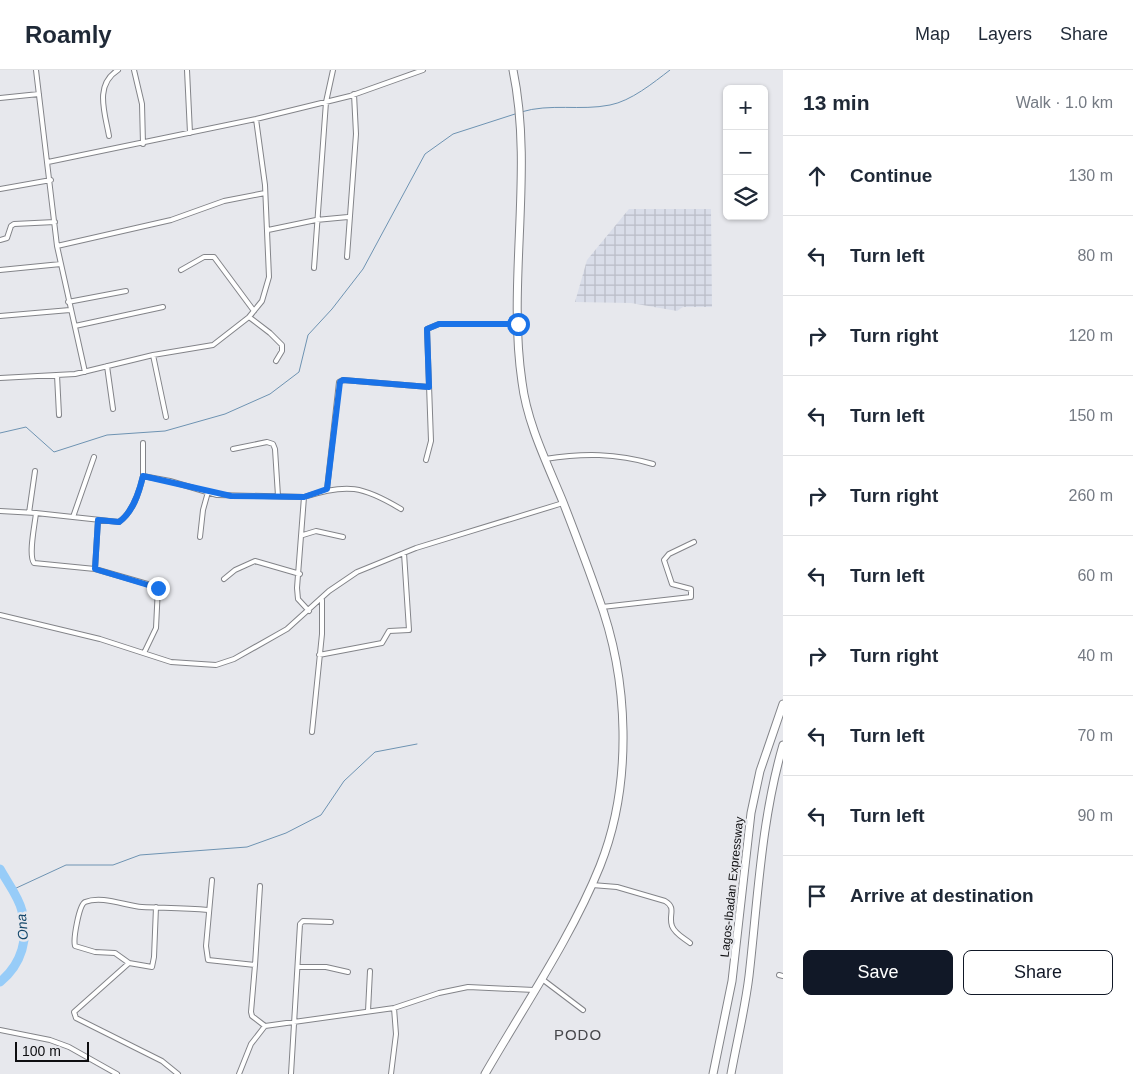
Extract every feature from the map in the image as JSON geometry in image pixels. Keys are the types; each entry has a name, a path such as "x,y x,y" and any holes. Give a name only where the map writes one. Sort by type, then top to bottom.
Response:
{"highway":[{"path":"485,1074 592,885 608,844 616,814 621,759 618,680 602,607 545,459 530,416 522,383 518,324 520,121 513,70"},
{"name":"Lagos-Ibadan Expressway","path":"713,1074 732,981 753,806 766,753 783,704"},
{"name":"Lagos-Ibadan Expressway","path":"731,1074 749,977 762,842 775,772 783,745"}],"street":[{"path":"36,70 51,180 57,246 85,372"},
{"path":"109,136 102,93 113,73 118,70"},
{"path":"134,70 142,104 143,144"},
{"path":"187,70 190,133"},
{"path":"314,268 326,102 333,70"},
{"path":"48,162 143,144 326,102 423,70"},
{"path":"0,98 39,94"},
{"path":"347,257 348,216 353,183 356,134 354,94"},
{"path":"0,378 85,372 153,355 213,344 254,311 266,291 269,277 265,193 256,119"},
{"path":"0,190 51,180"},
{"path":"57,246 171,220 224,201 265,193"},
{"path":"268,230 316,220 348,216"},
{"path":"0,240 7,238 10,226 14,224 55,222"},
{"path":"181,270 204,257 214,257 254,311"},
{"path":"0,270 61,264"},
{"path":"68,302 126,291"},
{"path":"75,326 163,307"},
{"path":"0,316 70,310"},
{"path":"248,317 270,333 282,345 282,351 276,361"},
{"path":"426,460 431,442 427,329 439,324 518,324"},
{"path":"153,355 166,417"},
{"path":"107,366 113,409"},
{"path":"56,375 59,415"},
{"path":"327,489 340,382 343,380 429,387"},
{"path":"233,449 267,442 273,444 278,496"},
{"path":"0,511 36,512 119,522 127,516 140,490 143,476 143,443"},
{"path":"545,459 586,453 608,454 653,464"},
{"path":"72,517 94,457"},
{"path":"29,513 35,471"},
{"path":"143,476 231,496 304,497 327,489 348,487 373,494 401,509"},
{"path":"200,537 203,510 208,492"},
{"path":"304,497 298,599 309,611"},
{"path":"0,615 100,640 171,662 216,665 252,650 287,629 329,591 357,572 404,553 563,503"},
{"path":"36,512 31,552 34,563 95,569 158,588 156,628 144,654"},
{"path":"95,569 98,520"},
{"path":"303,536 316,531 343,537"},
{"path":"602,607 691,598 691,589 675,586 670,582 664,560 668,554 694,542"},
{"path":"319,654 382,642 389,631 409,630 404,553"},
{"path":"224,579 234,570 255,561 300,574"},
{"path":"312,732 322,634 322,599"},
{"path":"212,880 206,946 208,960 255,965"},
{"path":"592,885 617,887 665,901 670,904 673,910 671,923 675,932 690,943"},
{"path":"260,886 251,1012 252,1016 265,1026 394,1008 439,993 468,987 506,987 534,990"},
{"path":"156,907 152,967 129,963 115,953 94,952 75,946 74,942 82,905 85,902 124,902 140,907 156,907 208,910"},
{"path":"291,1074 300,924 303,921 331,922"},
{"path":"129,963 74,1012 76,1018 162,1061 178,1074"},
{"path":"298,967 326,967 348,972"},
{"path":"368,1011 370,971"},
{"path":"540,978 583,1010"},
{"path":"391,1074 396,1034 394,1008"},
{"path":"239,1074 251,1044 265,1026"},
{"path":"0,1030 50,1040 69,1047 117,1074"}],"shaded area":[{"path":"629,209 711,209 712,307 683,307 677,311 631,303 575,302 587,260"}],"waterway":[{"path":"521,112 554,107 599,107 618,103 642,91 670,70"},
{"path":"0,433 26,427 54,452 107,435 165,431 225,414 270,394 299,372 308,335 332,309 363,269 425,154 453,134 515,114"},
{"path":"12,890 66,865 113,865 140,855 247,847 286,833 321,815 344,781 375,752 417,744"},
{"name":"Ona","path":"0,869 16,895 25,931 22,950 18,959 8,975 0,982"}],"district":[{"name":"PODO","path":"578,1034"}],"route":[{"path":"158,588 95,569 98,520 119,522 127,516 140,490 143,476 170,481 217,495 231,496 304,497 327,489 338,386 340,382 343,380 429,387 426,335 427,329 432,325 518,324"}]}
